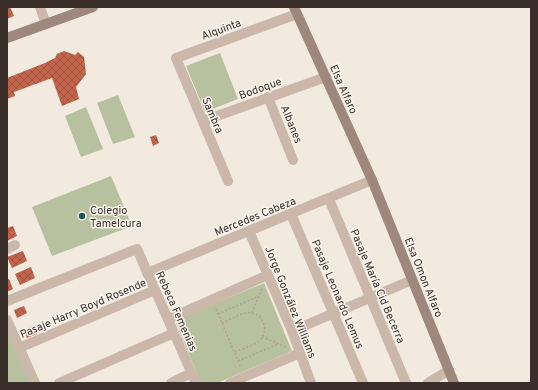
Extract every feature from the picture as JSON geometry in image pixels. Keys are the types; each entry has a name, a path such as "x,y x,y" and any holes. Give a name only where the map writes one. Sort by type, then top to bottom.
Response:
{"street":[{"path":"40,7 46,24"},
{"path":"7,38 93,7"},
{"name":"Alquinta","path":"176,58 296,10"},
{"name":"Elsa Alfaro","path":"296,10 372,180"},
{"name":"Sambra","path":"176,58 228,181"},
{"name":"Bodoque","path":"202,121 326,77"},
{"name":"Albanes","path":"268,97 293,160"},
{"name":"Mercedes Cabeza","path":"147,273 372,180"},
{"name":"Elsa Omon Alfaro","path":"372,180 454,383"},
{"name":"Pasaje María Cid Becerra","path":"328,199 406,383"},
{"name":"Pasaje Leonardo Lemus","path":"291,214 363,383"},
{"name":"Jorge González Williams","path":"249,231 292,331 310,383"},
{"name":"Rebeca Femenias","path":"7,301 137,248 194,378"},
{"path":"168,319 268,275"},
{"path":"292,331 412,280"},
{"name":"Pasaje Harry Boyd Rosende","path":"19,348 155,290"},
{"path":"7,320 35,383"},
{"path":"59,383 174,333"},
{"path":"230,383 300,353"},
{"path":"428,383 448,370"},
{"path":"171,383 194,378"}],"path":[{"path":"252,313 268,275"},
{"path":"218,314 259,296"},
{"path":"212,300 245,376"},
{"path":"222,323 245,313 252,313 261,318 265,325 262,337 258,342 235,352"},
{"path":"262,337 300,353"},
{"path":"238,361 278,344"}],"green space":[{"path":"220,53 238,99 205,112 186,66"},
{"path":"118,95 135,137 113,144 97,103"},
{"path":"86,107 103,149 81,157 65,116"},
{"name":"Colegio Tamelcura","path":"111,176 132,226 52,256 32,207"},
{"path":"264,283 292,351 217,383 201,383 175,320"},
{"path":"7,329 31,383 7,383"}],"building":[{"path":"7,7 10,7 14,16 7,19"},
{"path":"64,51 75,55 78,52 84,57 86,74 76,87 79,99 62,106 52,78 14,92 15,96 7,99 7,78 45,63 55,58 57,54"},
{"path":"156,135 159,143 153,146 150,137"},
{"path":"13,226 17,236 7,241 7,228"},
{"path":"23,251 27,261 12,268 7,257"},
{"path":"31,267 35,278 20,285 15,274"},
{"path":"9,279 13,289 7,292 7,280"},
{"path":"24,306 27,313 17,318 14,310"},
{"path":"34,326 37,334 27,338 24,330"}],"place":[{"name":"Colegio Tamelcura","path":"82,216"}]}
